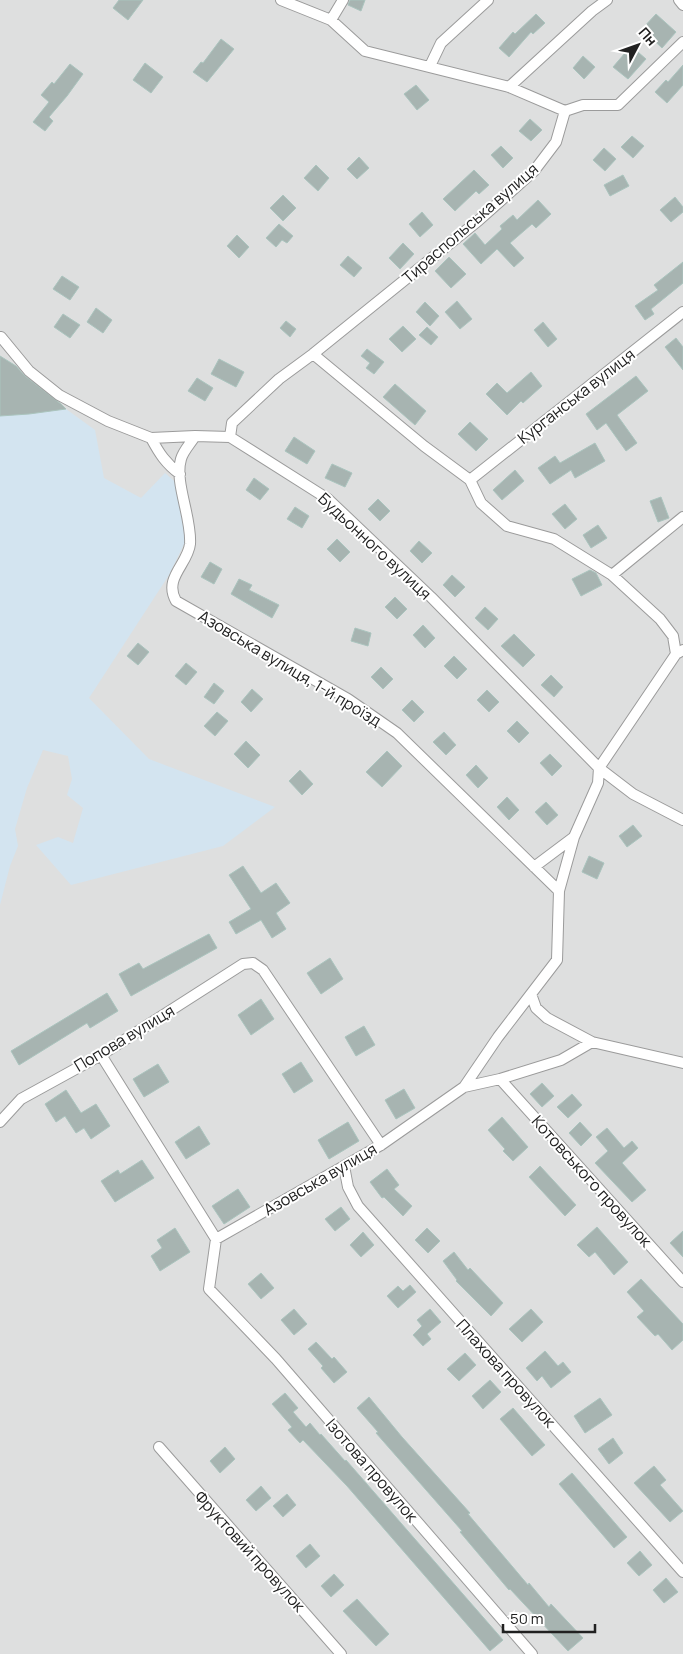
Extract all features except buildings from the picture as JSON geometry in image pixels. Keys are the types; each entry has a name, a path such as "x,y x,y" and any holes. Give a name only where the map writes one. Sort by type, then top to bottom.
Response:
{"street":[{"path":"281,0 331,20 365,51 430,66 509,88 565,111 583,105 618,105 683,42"},
{"path":"331,20 343,0"},
{"path":"430,66 441,43 488,0"},
{"path":"509,88 592,11 607,0"},
{"path":"679,0 683,5"},
{"name":"Тираспольська вулиця","path":"230,437 232,423 279,379 313,354 479,220 534,172 556,142 565,111"},
{"name":"Курганська вулиця","path":"470,480 683,312"},
{"path":"1,338 28,371 59,395 108,421 151,438 230,437"},
{"path":"313,354 424,446 470,480 481,503 507,526 554,538 612,575 660,619 680,652 599,768 598,783 574,837 558,891 557,960 498,1037 464,1087"},
{"path":"180,474 181,459 195,436"},
{"name":"Будьонного вулиця","path":"230,437 328,499 431,597 599,768 633,794 683,820"},
{"path":"151,438 165,462 180,474"},
{"name":"Азовська вулиця, 1-й проїзд","path":"180,474 188,513 190,545 173,583 172,593 176,601 348,699 396,733 558,891"},
{"path":"612,575 683,517"},
{"path":"534,867 574,837"},
{"name":"Попова вулиця","path":"0,1122 21,1099 101,1055 243,964 253,963 263,970 380,1145"},
{"path":"531,994 536,1008 547,1018 592,1042 683,1063"},
{"path":"464,1087 500,1079 561,1060 592,1042"},
{"path":"101,1055 216,1239"},
{"name":"Котовського провулок","path":"500,1079 683,1282"},
{"name":"Азовська вулиця","path":"216,1239 380,1145 464,1087"},
{"name":"Плахова провулок","path":"344,1166 348,1187 358,1206 683,1572"},
{"name":"Ізотова провулок","path":"216,1239 208,1289 276,1359 532,1654"},
{"name":"Фруктовий провулок","path":"159,1447 341,1654"}],"shaded area":[{"path":"0,0 683,0 683,1654 0,1654"},
{"path":"66,409 95,430 104,478 141,498 165,473 180,486 188,536 169,575 89,698 149,759 275,807 223,846 71,885 36,845 58,837 73,843 83,808 67,795 72,779 68,756 43,750 27,788 15,829 18,846 10,866 0,905 0,416"}]}
